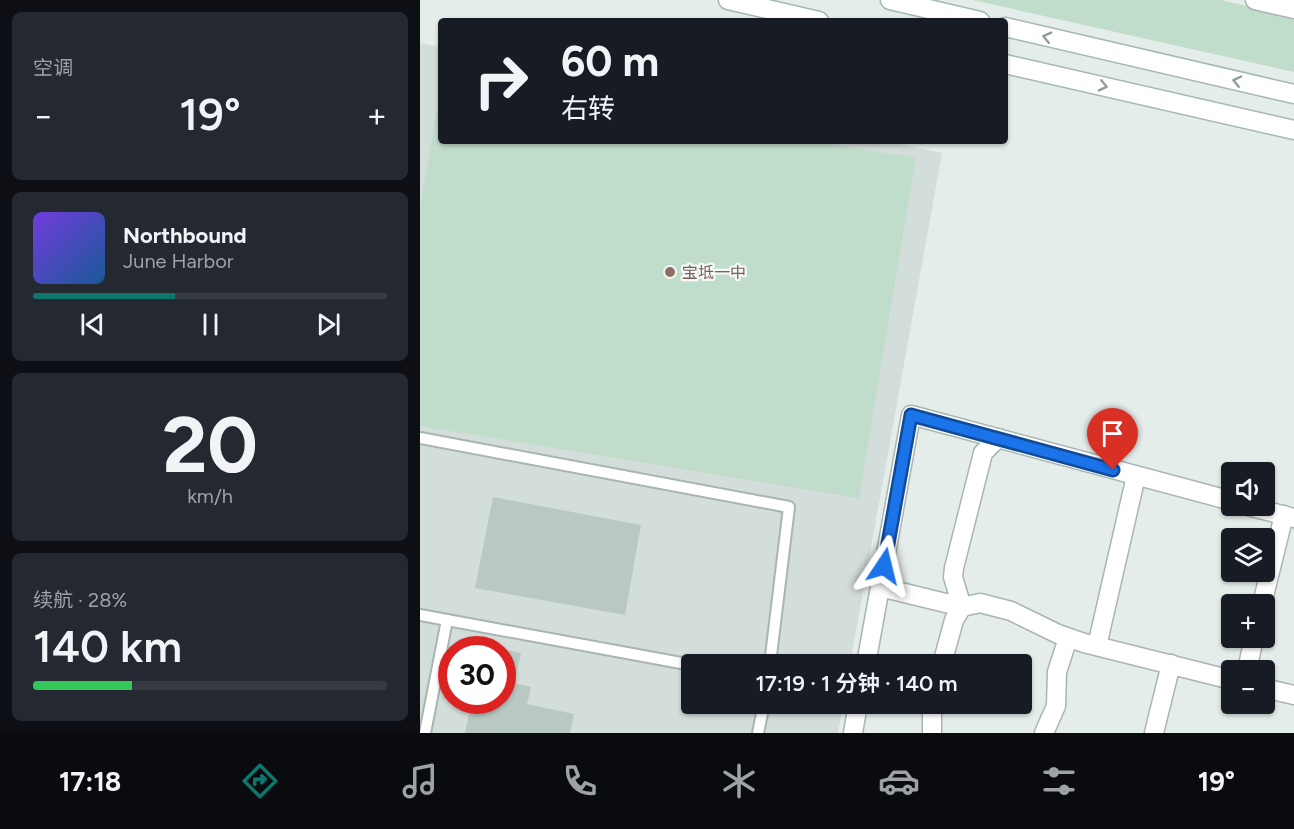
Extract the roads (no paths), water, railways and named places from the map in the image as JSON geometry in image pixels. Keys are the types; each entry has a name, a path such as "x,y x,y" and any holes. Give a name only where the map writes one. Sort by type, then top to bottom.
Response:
{"street":[{"path":"728,0 806,18"},
{"path":"890,0 967,18"},
{"path":"1255,0 1294,9"},
{"path":"1008,28 1294,94"},
{"path":"1008,65 1294,130"},
{"path":"868,654 911,415 1221,498"},
{"path":"945,654 954,620 962,607 953,577 954,567 983,453 998,438"},
{"path":"1097,646 1136,476"},
{"path":"1265,594 1289,516"},
{"path":"880,587 962,607 980,603 1011,611 1068,638 1221,677"},
{"path":"1044,733 1056,706 1057,672 1068,638"},
{"path":"1154,733 1171,664"},
{"path":"1275,691 1294,696"},
{"path":"853,733 856,714"},
{"path":"932,714 932,733"}],"lane":[{"path":"420,438 789,507 771,654"},
{"path":"420,615 681,663"},
{"path":"425,733 447,620"},
{"path":"758,733 762,714"}],"place":[{"name":"宝坻一中","path":"670,272"}]}
